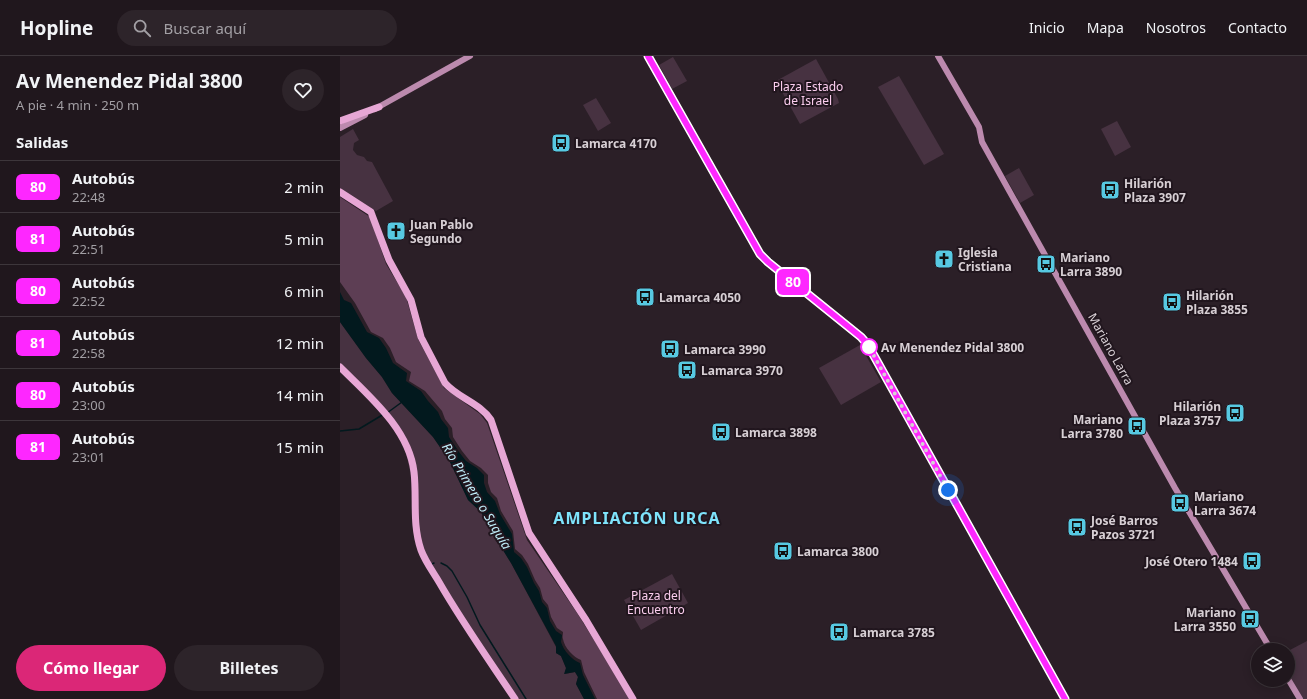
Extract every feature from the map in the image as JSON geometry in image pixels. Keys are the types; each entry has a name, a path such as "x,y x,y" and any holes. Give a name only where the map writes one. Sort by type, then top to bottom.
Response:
{"main road":[{"path":"340,128 470,56"},
{"path":"648,56 760,254 861,337 868,345 1065,699"},
{"name":"Mariano Larra","path":"938,56 979,127 982,142 1160,461 1267,643"},
{"path":"340,121 379,107"},
{"path":"340,192 371,212 389,260 411,300 421,336 446,383 451,389 482,410 491,420 529,533 586,620 633,699"},
{"path":"340,367 381,408 403,439 412,458 415,477 416,524 421,551 450,602 515,699"},
{"path":"1293,687 1300,699"}],"green space":[{"path":"673,57 687,81 672,89 659,65"},
{"name":"Plaza Estado de Israel","path":"816,59 839,103 800,124 776,81"},
{"path":"899,76 944,154 924,165 878,87"},
{"path":"596,98 611,123 598,131 583,105"},
{"path":"1117,121 1131,147 1115,156 1101,129"},
{"path":"353,129 359,140 354,143 353,150 357,155 364,157 367,161 372,162 393,201 376,211 340,188 340,137"},
{"path":"1019,168 1034,195 1020,203 1005,176"},
{"path":"340,322 382,377 392,393 433,437 450,462 468,500 481,512 511,563 556,647 556,653 561,656 566,668 565,674 575,672 578,677 576,684 584,699 515,699 421,551 415,494 403,439 340,367"},
{"path":"860,345 881,382 841,405 819,368"},
{"name":"Plaza del Encuentro","path":"672,574 688,603 641,630 624,600"},
{"path":"1307,641 1307,699 1300,699 1293,687 1295,687 1295,647"}],"shaded area":[{"path":"340,197 370,217 386,264 406,297 418,339 444,388 480,414 487,423 527,540 577,613 631,699 597,699 584,672 581,660 572,655 567,649 564,642 563,632 557,628 551,617 548,605 543,599 540,588 528,564 522,555 515,549 513,531 501,511 497,498 491,492 488,483 488,475 481,468 470,461 462,451 453,437 452,428 445,419 442,411 425,391 409,381 411,372 396,362 390,348 383,338 371,332 355,303 340,282"}],"water":[{"name":"Río Primero o Suquía","path":"340,292 344,300 351,303 367,332 379,338 386,348 393,363 407,373 406,381 421,391 438,412 448,428 449,437 466,461 477,468 484,475 484,483 487,492 495,501 500,514 512,534 514,552 521,558 527,567 539,591 542,602 547,608 550,621 556,631 562,635 561,642 566,652 571,658 580,663 583,675 595,699 584,699 576,684 578,677 575,672 564,674 566,668 561,656 556,653 556,646 511,563 481,512 468,500 450,462 442,450 433,437 392,393 382,377 340,322"}],"waterway":[{"path":"387,413 402,402"},
{"path":"340,431 359,429 384,414"},
{"path":"441,563 452,571 467,597 480,625 526,699"}],"bus line":[{"name":"80","path":"648,56 762,257 864,339 868,345 1065,699"}],"place":[{"name":"Lamarca 4170","path":"561,143"},
{"name":"Hilarión Plaza 3907","path":"1110,190"},
{"name":"Juan Pablo Segundo","path":"396,231"},
{"name":"Iglesia Cristiana","path":"944,259"},
{"name":"Mariano Larra 3890","path":"1046,264"},
{"name":"Lamarca 4050","path":"645,297"},
{"name":"Hilarión Plaza 3855","path":"1172,302"},
{"name":"Av Menendez Pidal 3800","path":"869,347"},
{"name":"Lamarca 3990","path":"670,349"},
{"name":"Lamarca 3970","path":"687,370"},
{"name":"Hilarión Plaza 3757","path":"1235,413"},
{"name":"Mariano Larra 3780","path":"1137,426"},
{"name":"Lamarca 3898","path":"721,432"},
{"name":"Mariano Larra 3674","path":"1180,503"},
{"name":"José Barros Pazos 3721","path":"1077,527"},
{"name":"Lamarca 3800","path":"783,551"},
{"name":"José Otero 1484","path":"1252,561"},
{"name":"Mariano Larra 3550","path":"1250,619"},
{"name":"Lamarca 3785","path":"839,632"}],"district":[{"name":"AMPLIACIÓN URCA","path":"637,518"}],"route":[{"path":"869,347 868,345 948,490"}]}
